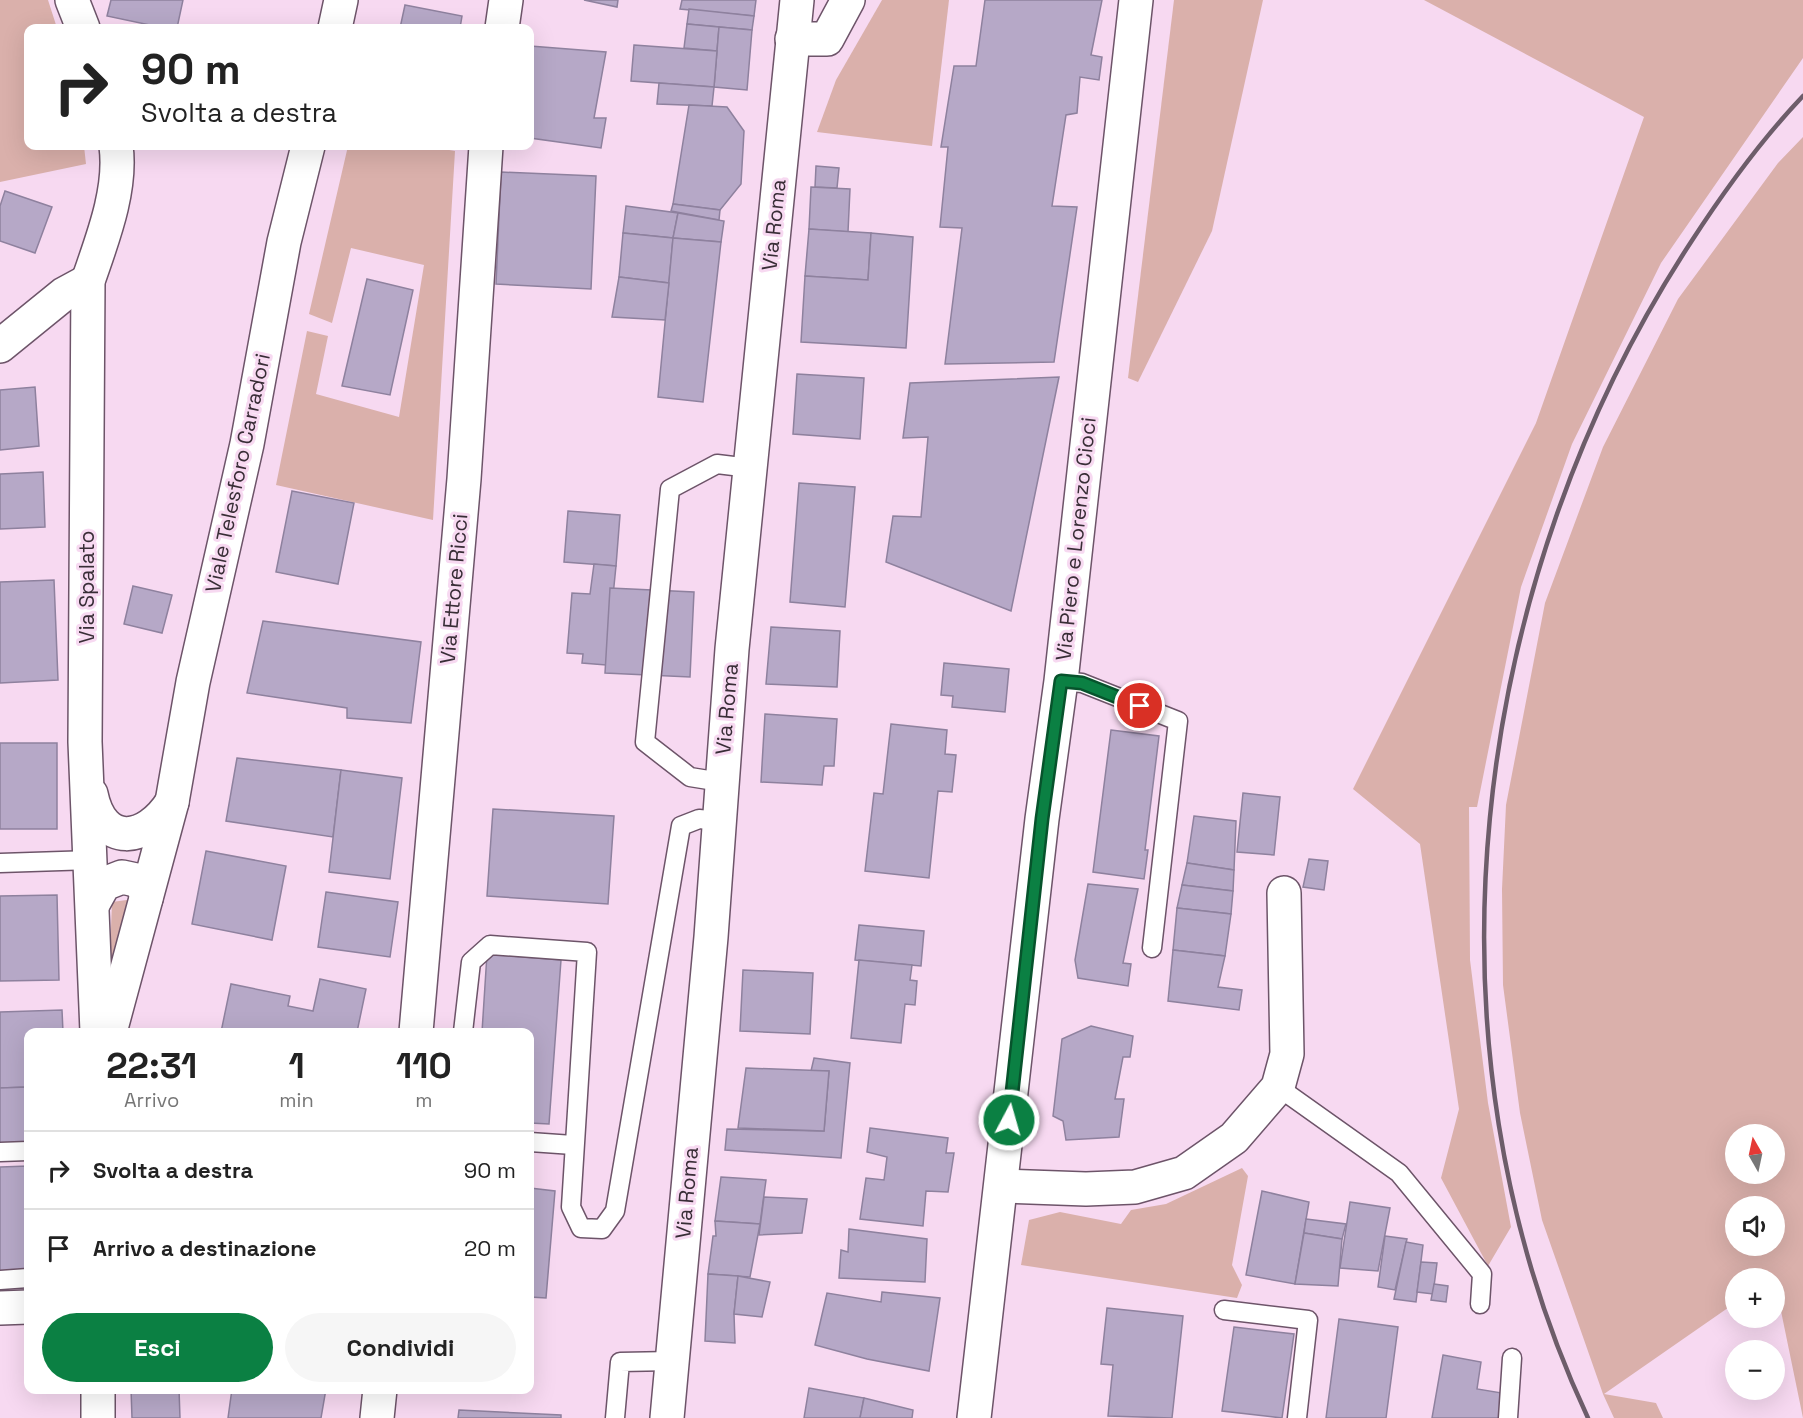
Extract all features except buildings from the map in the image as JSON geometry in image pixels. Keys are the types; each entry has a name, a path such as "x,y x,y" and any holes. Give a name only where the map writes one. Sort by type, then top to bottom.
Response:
{"main road":[{"path":"72,0 81,24"},
{"path":"336,24 341,0"},
{"path":"503,24 506,0"},
{"name":"Via Roma","path":"667,1418 721,782 796,0"},
{"path":"792,39 827,39 848,0"},
{"name":"Via Piero e Lorenzo Cioci","path":"974,1418 1042,819 1061,681 1136,0"},
{"name":"Via Spalato","path":"97,1028 88,781 85,405 88,281 102,242 112,198 116,150"},
{"name":"Viale Telesforo Carradori","path":"111,1028 172,802 194,682 247,444 284,242 307,150"},
{"name":"Via Ettore Ricci","path":"416,1028 464,479 486,150"},
{"path":"0,346 64,294 88,281"},
{"name":"Viale Telesforo Carradori","path":"88,781 94,808 99,818 107,826 121,833 140,832 150,828 172,802"},
{"path":"94,902 104,884 122,877 142,884 146,889 146,898"},
{"path":"1002,1186 1086,1189 1135,1187 1184,1173 1234,1138 1278,1087 1287,1054 1284,893"},
{"path":"0,1308 24,1307"},
{"path":"98,1394 98,1418"},
{"path":"378,1418 380,1394"}],"lane":[{"path":"721,782 690,777 645,742 646,731 670,489 717,464 750,468"},
{"path":"1061,681 1082,683 1178,722 1152,948"},
{"path":"463,1028 471,962 490,945 587,951 573,1145 571,1207 581,1228 602,1229 615,1211 681,826 699,819 719,820"},
{"path":"0,863 92,860"},
{"path":"1278,1087 1399,1173 1482,1274 1480,1304"},
{"path":"534,1142 573,1145"},
{"path":"0,1152 24,1151"},
{"path":"0,1280 24,1278"},
{"path":"1224,1310 1308,1320 1297,1418"},
{"path":"1508,1418 1512,1358"},
{"path":"615,1418 620,1362 672,1361"}],"shaded area":[{"path":"0,0 48,0 56,24 24,24 24,150 84,150 86,164 0,182"},
{"path":"882,0 949,0 932,146 817,132 836,80"},
{"path":"1174,0 1263,0 1212,231 1138,382 1128,378"},
{"path":"1424,0 1803,0 1803,58 1661,263 1572,444 1521,587 1477,807 1469,807 1470,960 1488,1103 1511,1227 1488,1266 1441,1178 1459,1109 1420,844 1353,789 1536,423 1644,117"},
{"path":"1803,137 1803,1418 1784,1328 1785,1268 1725,1268 1725,1310 1604,1394 1656,1403 1663,1418 1614,1418 1603,1394 1542,1220 1520,1113 1503,985 1502,889 1506,805 1545,603 1603,447 1678,299 1778,163"},
{"path":"347,150 455,151 433,520 276,485 307,331 328,336 316,394 399,417 424,265 351,248 332,323 309,314"},
{"path":"134,899 109,981 112,902"},
{"path":"1242,1168 1248,1176 1232,1265 1242,1285 1237,1298 1021,1265 1029,1220 1060,1212 1121,1224 1131,1210 1166,1204"}],"railway":[{"path":"1588,1418 1533,1274 1499,1125 1485,972 1490,818 1514,666 1556,517 1615,375 1691,242 1758,148 1803,96"}],"route":[{"path":"1009,1120 1042,819 1061,681 1082,683 1140,706"}]}
